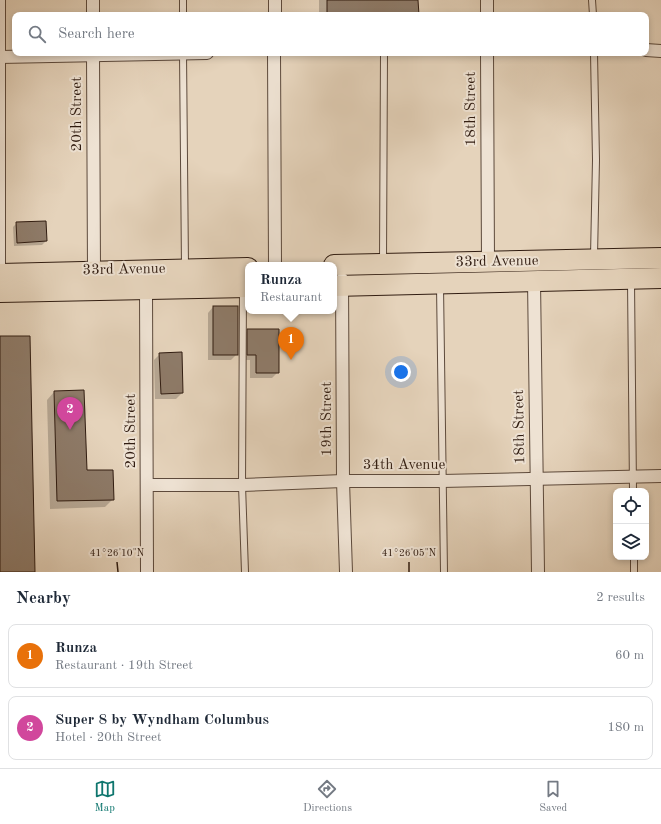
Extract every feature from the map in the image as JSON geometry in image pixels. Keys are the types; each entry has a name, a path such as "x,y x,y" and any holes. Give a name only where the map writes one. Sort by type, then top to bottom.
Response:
{"highway":[{"name":"33rd Avenue","path":"338,265 661,258"},
{"name":"33rd Avenue","path":"1,280 94,270 245,268"},
{"name":"33rd Avenue","path":"338,286 661,278"},
{"name":"33rd Avenue","path":"1,280 146,289 245,287"}],"street":[{"path":"93,0 93,12"},
{"path":"275,0 275,12"},
{"path":"487,0 487,12"},
{"path":"649,50 661,50"},
{"path":"1,56 12,56"},
{"name":"20th Street","path":"93,56 94,270"},
{"path":"274,56 275,262"},
{"name":"18th Street","path":"487,56 488,262"},
{"name":"19th Street","path":"338,265 346,572"},
{"name":"18th Street","path":"534,281 538,572"},
{"name":"20th Street","path":"146,289 147,572"},
{"name":"34th Avenue","path":"147,485 242,485 343,481 442,481 661,476"}],"lane":[{"path":"1,280 2,0"},
{"path":"183,0 183,12"},
{"path":"592,0 593,12"},
{"path":"183,56 185,269"},
{"path":"383,264 384,56"},
{"path":"594,56 596,160 594,260"},
{"path":"631,279 633,488"},
{"path":"440,283 444,572"},
{"path":"245,314 242,485 245,572"},
{"path":"634,560 634,572"}],"building":[{"path":"327,0 418,0 419,12 327,12"},
{"path":"46,221 47,241 17,243 16,222"},
{"path":"213,306 238,306 238,355 213,355"},
{"path":"247,329 279,329 279,373 256,373 256,355 247,355"},
{"path":"0,336 30,336 35,572 0,572"},
{"path":"182,352 183,393 161,394 159,353"},
{"path":"84,390 87,470 113,470 114,500 57,501 54,391"}],"place":[{"name":"Runza","path":"291,360"},
{"name":"Super 8 by Wyndham Columbus","path":"70,430"}]}
